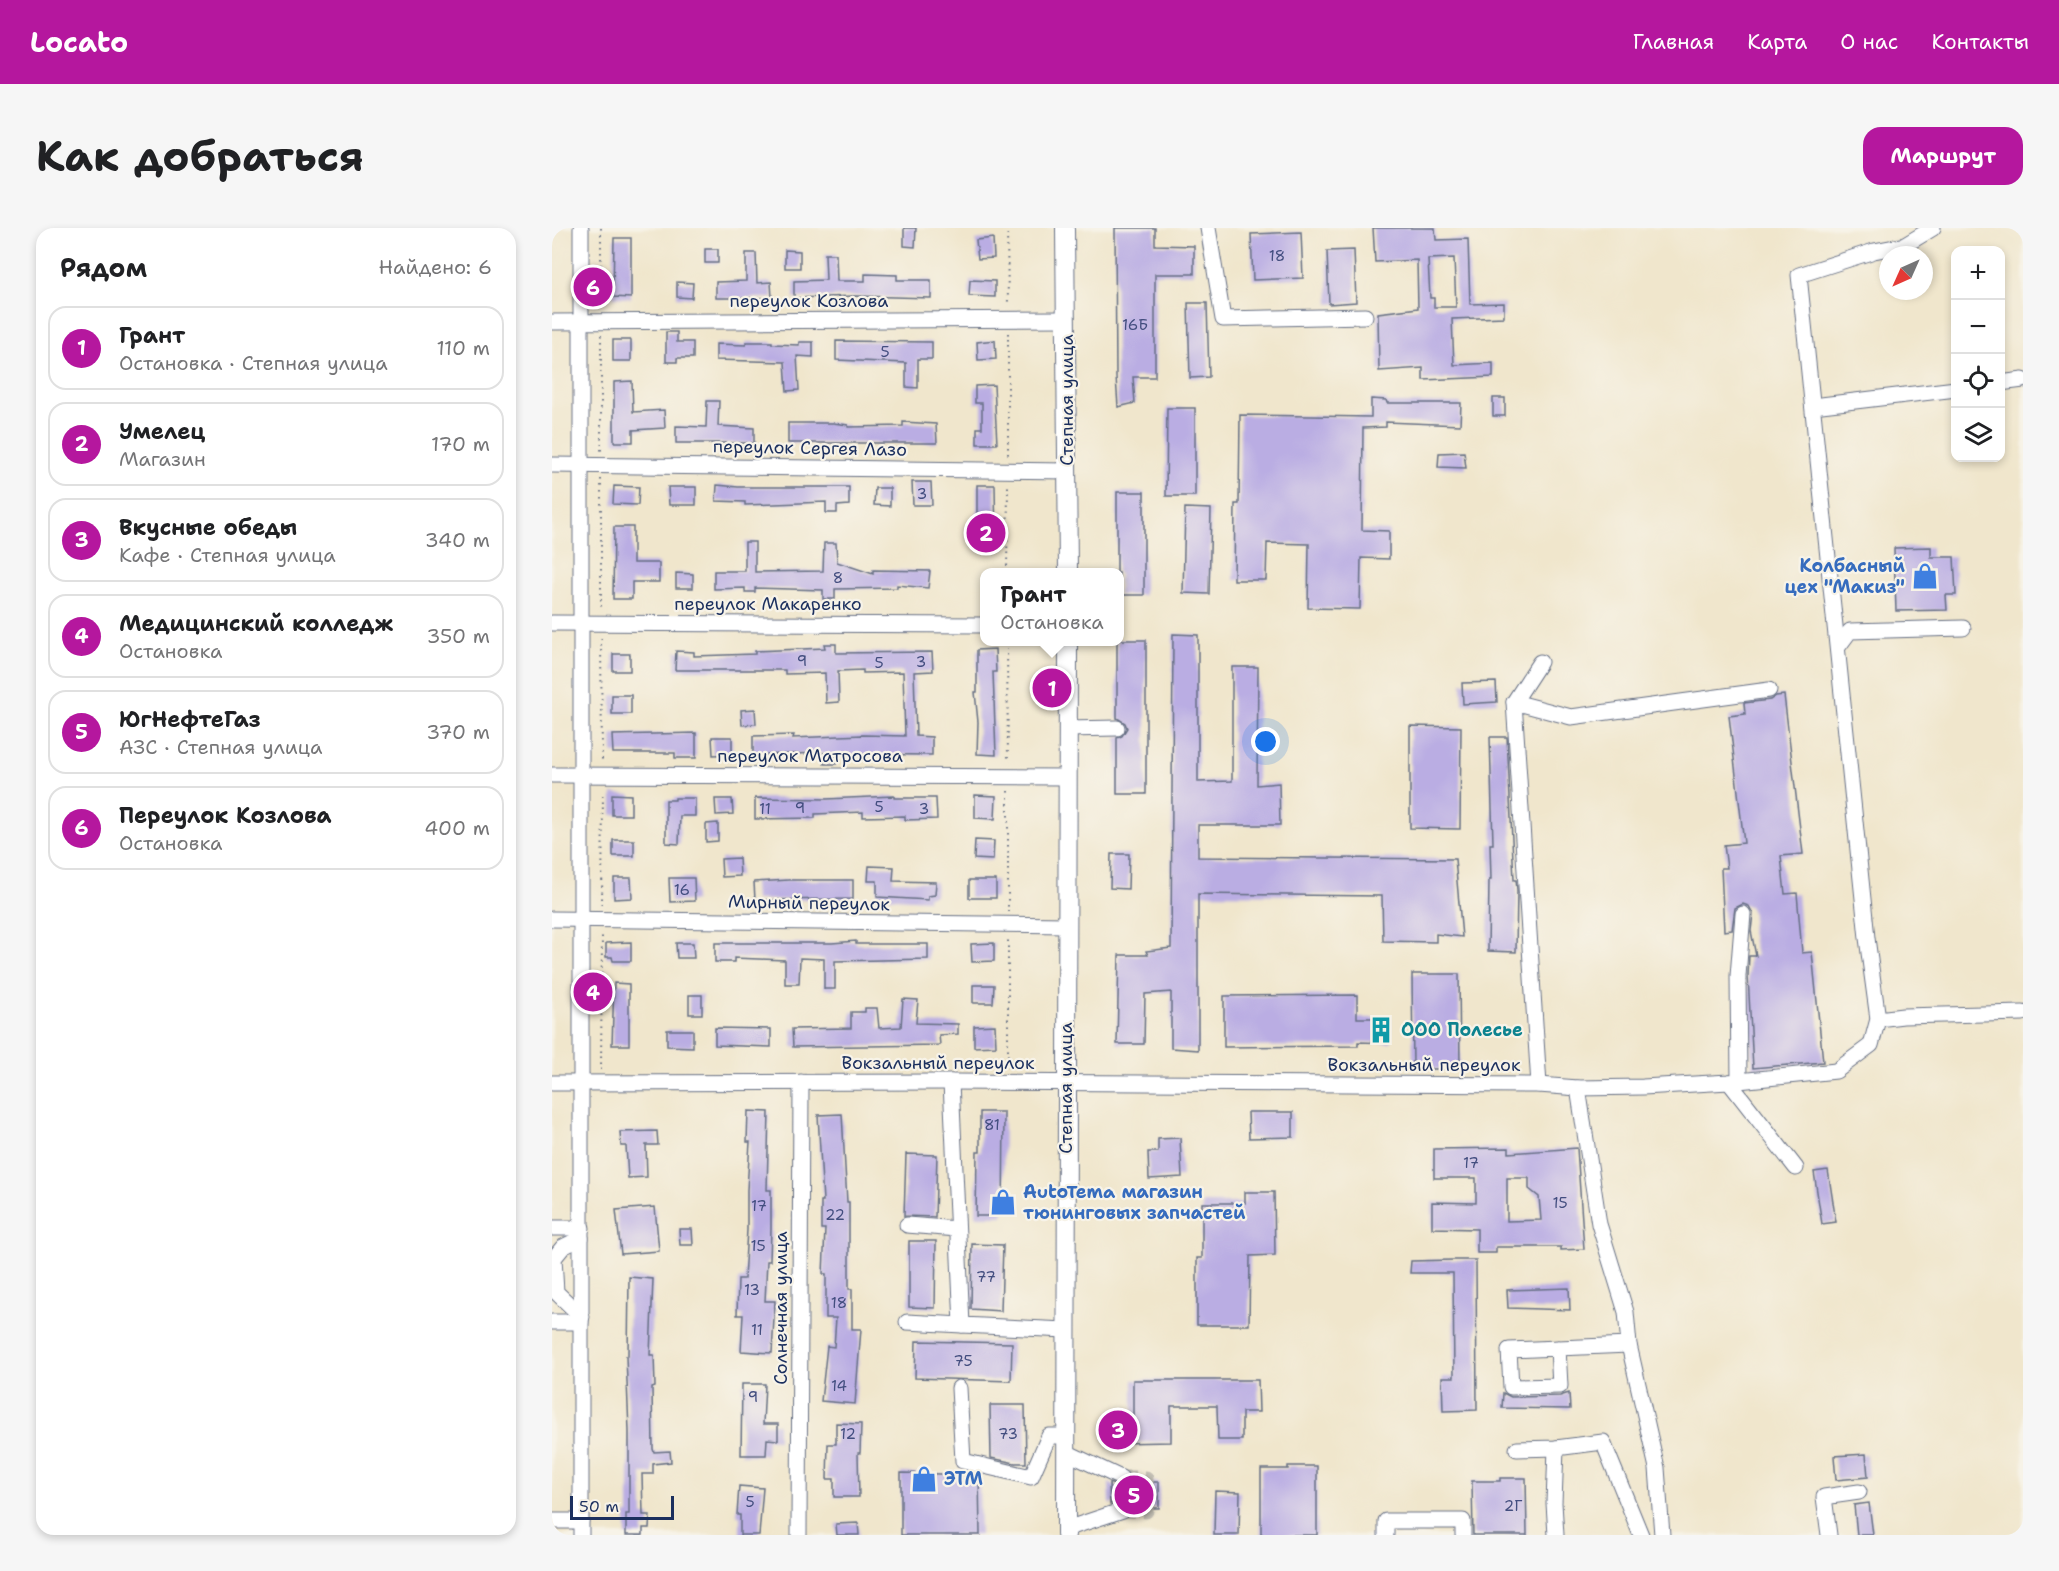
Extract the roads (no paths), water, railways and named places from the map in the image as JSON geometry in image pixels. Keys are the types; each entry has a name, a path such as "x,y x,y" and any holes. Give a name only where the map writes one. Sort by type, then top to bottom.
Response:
{"main road":[{"name":"Степная улица","path":"1065,228 1068,568"},
{"name":"Степная улица","path":"1066,1532 1068,646"}],"street":[{"path":"552,1521 581,1528 581,228"},
{"path":"1208,228 1223,319 1365,316"},
{"path":"1933,228 1905,245 1874,250 1799,275 1867,938 1878,1019 1903,1016 2023,1013"},
{"name":"переулок Козлова","path":"552,322 1066,320"},
{"path":"2005,382 2023,380"},
{"path":"1813,406 1951,390"},
{"name":"переулок Сергея Лазо","path":"552,465 1067,471"},
{"name":"переулок Макаренко","path":"552,623 980,625"},
{"path":"1838,647 1850,631 1963,628"},
{"path":"1539,1085 1514,702 1540,662"},
{"path":"1514,702 1572,717 1769,690"},
{"path":"1067,729 1117,729"},
{"name":"переулок Матросова","path":"552,775 1067,777"},
{"path":"1743,914 1734,1081 1796,1168"},
{"name":"Мирный переулок","path":"552,919 1066,926"},
{"name":"Вокзальный переулок","path":"552,1083 1066,1082 1539,1085 1578,1088 1734,1081 1836,1071 1871,1045 1878,1019"},
{"name":"Солнечная улица","path":"799,1535 801,1082"},
{"path":"951,1082 962,1325"},
{"path":"1578,1088 1599,1224 1626,1312 1629,1345 1657,1468 1662,1535"},
{"path":"907,1225 957,1229"},
{"path":"552,1228 581,1233"},
{"path":"581,1233 563,1247 554,1258 556,1292 581,1320"},
{"path":"552,1322 581,1320"},
{"path":"907,1322 1066,1330"},
{"path":"1558,1348 1629,1345"},
{"path":"959,1388 963,1461 1030,1477 1049,1436 1121,1478"},
{"path":"1517,1449 1556,1448 1604,1442 1641,1535"},
{"path":"1556,1448 1554,1503 1556,1535"},
{"path":"1829,1535 1824,1497 1859,1492"},
{"path":"1066,1532 1122,1510"},
{"path":"1386,1535 1386,1521 1463,1521 1463,1535"}],"tunnel":[{"path":"1121,1478 1146,1478 1146,1511 1123,1510 1121,1478"}],"place":[{"name":"Переулок Козлова","path":"593,287"},
{"name":"Умелец","path":"986,533"},
{"name":"Колбасный цех \"Макиз\"","path":"1925,576"},
{"name":"Грант","path":"1052,688"},
{"name":"Медицинский колледж","path":"593,992"},
{"name":"ООО Полесье","path":"1381,1030"},
{"name":"AutoTema магазин тюнинговых запчастей","path":"1003,1202"},
{"name":"Вкусные обеды","path":"1118,1430"},
{"name":"ЭТМ","path":"924,1479"},
{"name":"ЮгНефтеГаз","path":"1134,1495"}]}
